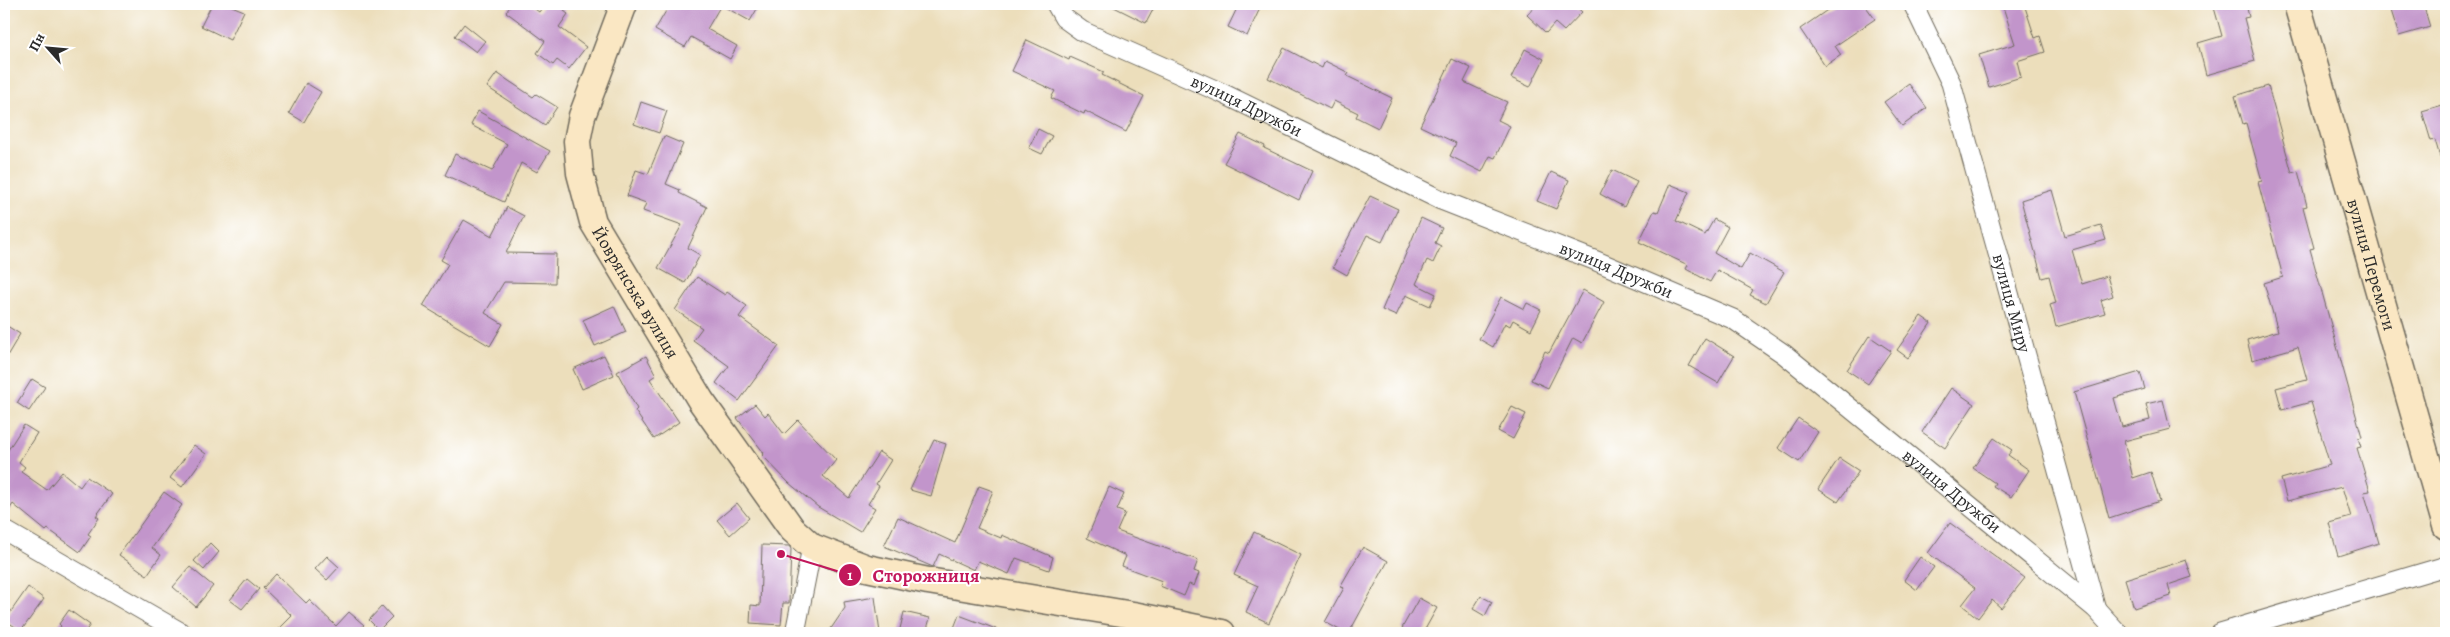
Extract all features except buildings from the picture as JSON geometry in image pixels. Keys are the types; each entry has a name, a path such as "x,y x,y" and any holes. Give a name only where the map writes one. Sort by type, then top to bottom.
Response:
{"street":[{"name":"Йоврянська вулиця","path":"624,4 582,116 577,141 580,173 593,222 701,401 792,529 812,547"},
{"name":"вулиця Дружби","path":"1056,4 1064,18 1082,31 1222,92 1441,200 1594,260 1733,320 1784,354 2096,609 2118,633"},
{"name":"вулиця Миру","path":"1913,4 1951,83 2096,609"},
{"name":"вулиця Перемоги","path":"2297,4 2446,526"},
{"path":"4,530 182,633"},
{"path":"795,633 812,547 867,568 928,581 1133,615 1222,633"},
{"path":"2220,633 2264,627 2446,566"}],"place":[{"name":"Сторожниця","path":"781,554"}]}
